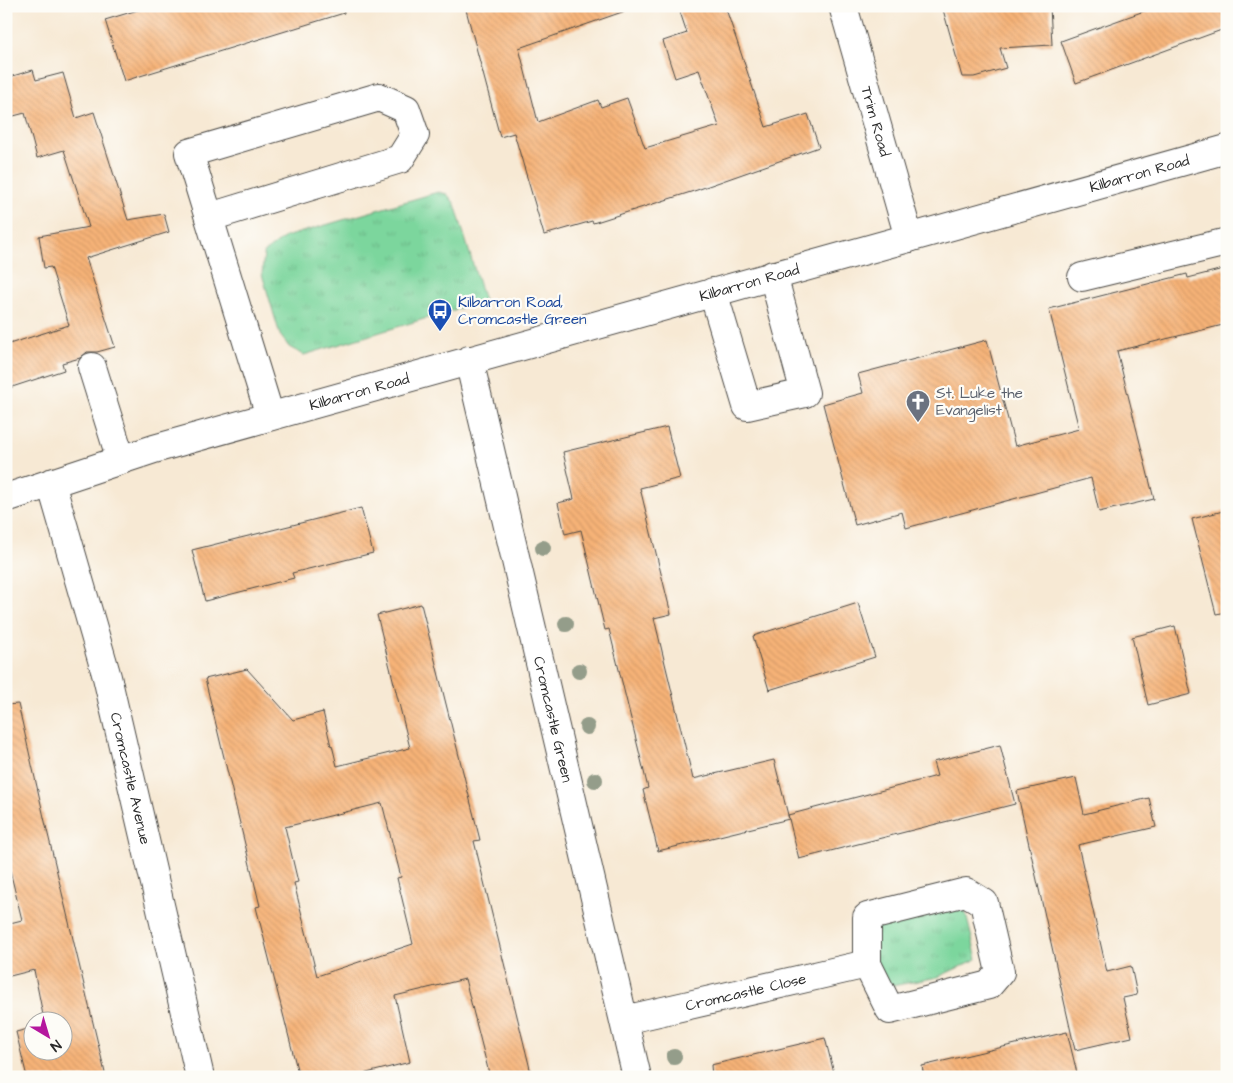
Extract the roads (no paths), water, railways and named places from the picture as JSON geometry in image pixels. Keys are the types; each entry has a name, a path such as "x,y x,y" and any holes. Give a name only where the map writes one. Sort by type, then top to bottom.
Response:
{"street":[{"name":"Trim Road","path":"843,6 909,238"},
{"path":"210,217 400,159 415,135 406,109 379,97 189,153 270,416"},
{"name":"Kilbarron Road","path":"6,498 154,449 1227,149"},
{"path":"1082,277 1227,242"},
{"path":"713,292 746,406 805,393 773,275"},
{"name":"Cromcastle Green","path":"470,360 637,1077"},
{"path":"92,367 121,460"},
{"name":"Cromcastle Avenue","path":"51,483 107,677 200,1077"},
{"path":"966,892 984,903 1000,972 989,985 890,1010 867,964 867,917 966,892"},
{"name":"Cromcastle Close","path":"624,1020 867,964"}],"place":[{"name":"Kilbarron Road, Cromcastle Green","path":"440,332"},
{"name":"St. Luke the Evangelist","path":"918,423"}]}
